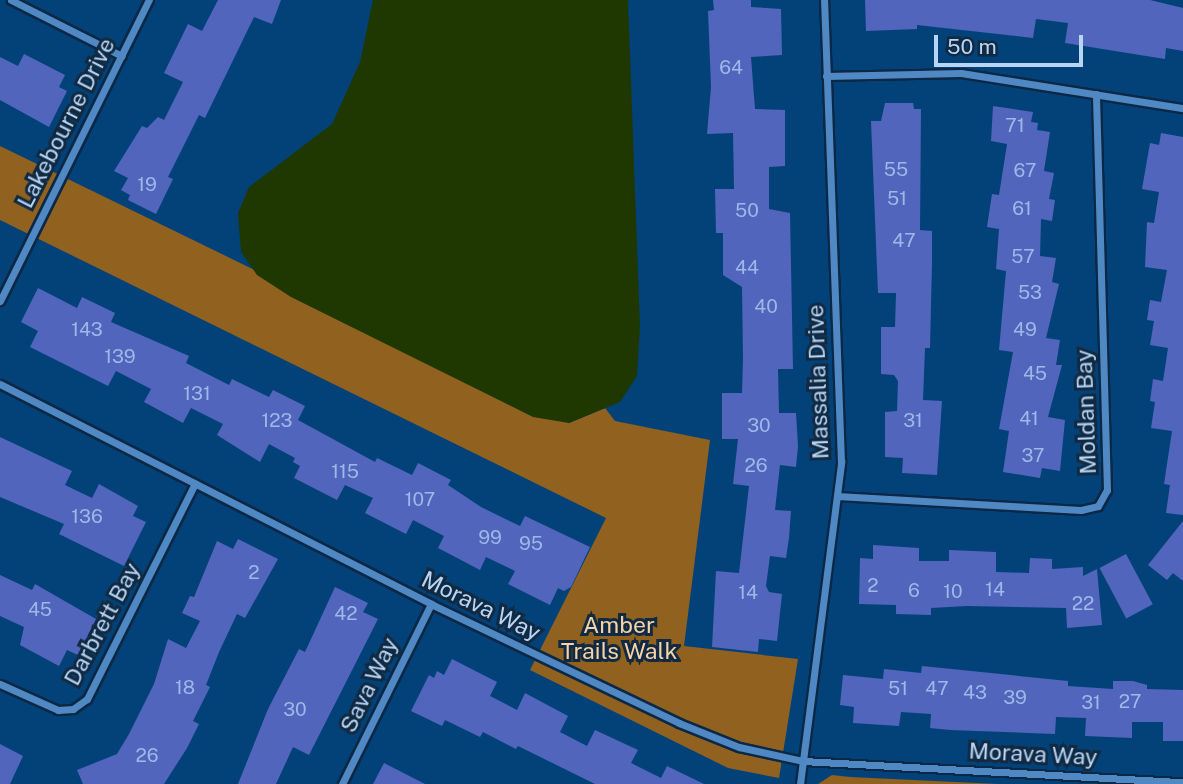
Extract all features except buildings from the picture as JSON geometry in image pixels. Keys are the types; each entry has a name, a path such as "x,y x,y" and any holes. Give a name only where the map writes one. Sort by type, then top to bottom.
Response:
{"street":[{"path":"11,0 122,56"},
{"name":"Lakebourne Drive","path":"0,301 149,0"},
{"name":"Massalia Drive","path":"800,784 841,462 824,0"},
{"path":"827,76 961,73 1183,108"},
{"name":"Moldan Bay","path":"837,496 1081,510 1098,506 1107,490 1096,94"},
{"name":"Morava Way","path":"0,384 431,604 679,723 739,747 803,761 1183,782"},
{"name":"Darbrett Bay","path":"0,684 58,710 73,709 87,699 195,483"},
{"name":"Sava Way","path":"342,784 431,604"}],"green space":[{"name":"Amber Trails Walk","path":"0,146 569,423 605,408 615,421 710,440 684,646 798,659 779,778 728,768 530,670 606,518 0,220"},
{"path":"832,775 850,777 998,784 818,784"}],"shaded area":[{"path":"373,0 628,0 640,327 637,376 620,402 569,423 533,417 291,297 257,275 241,252 238,213 249,187 332,124 360,62"}]}
